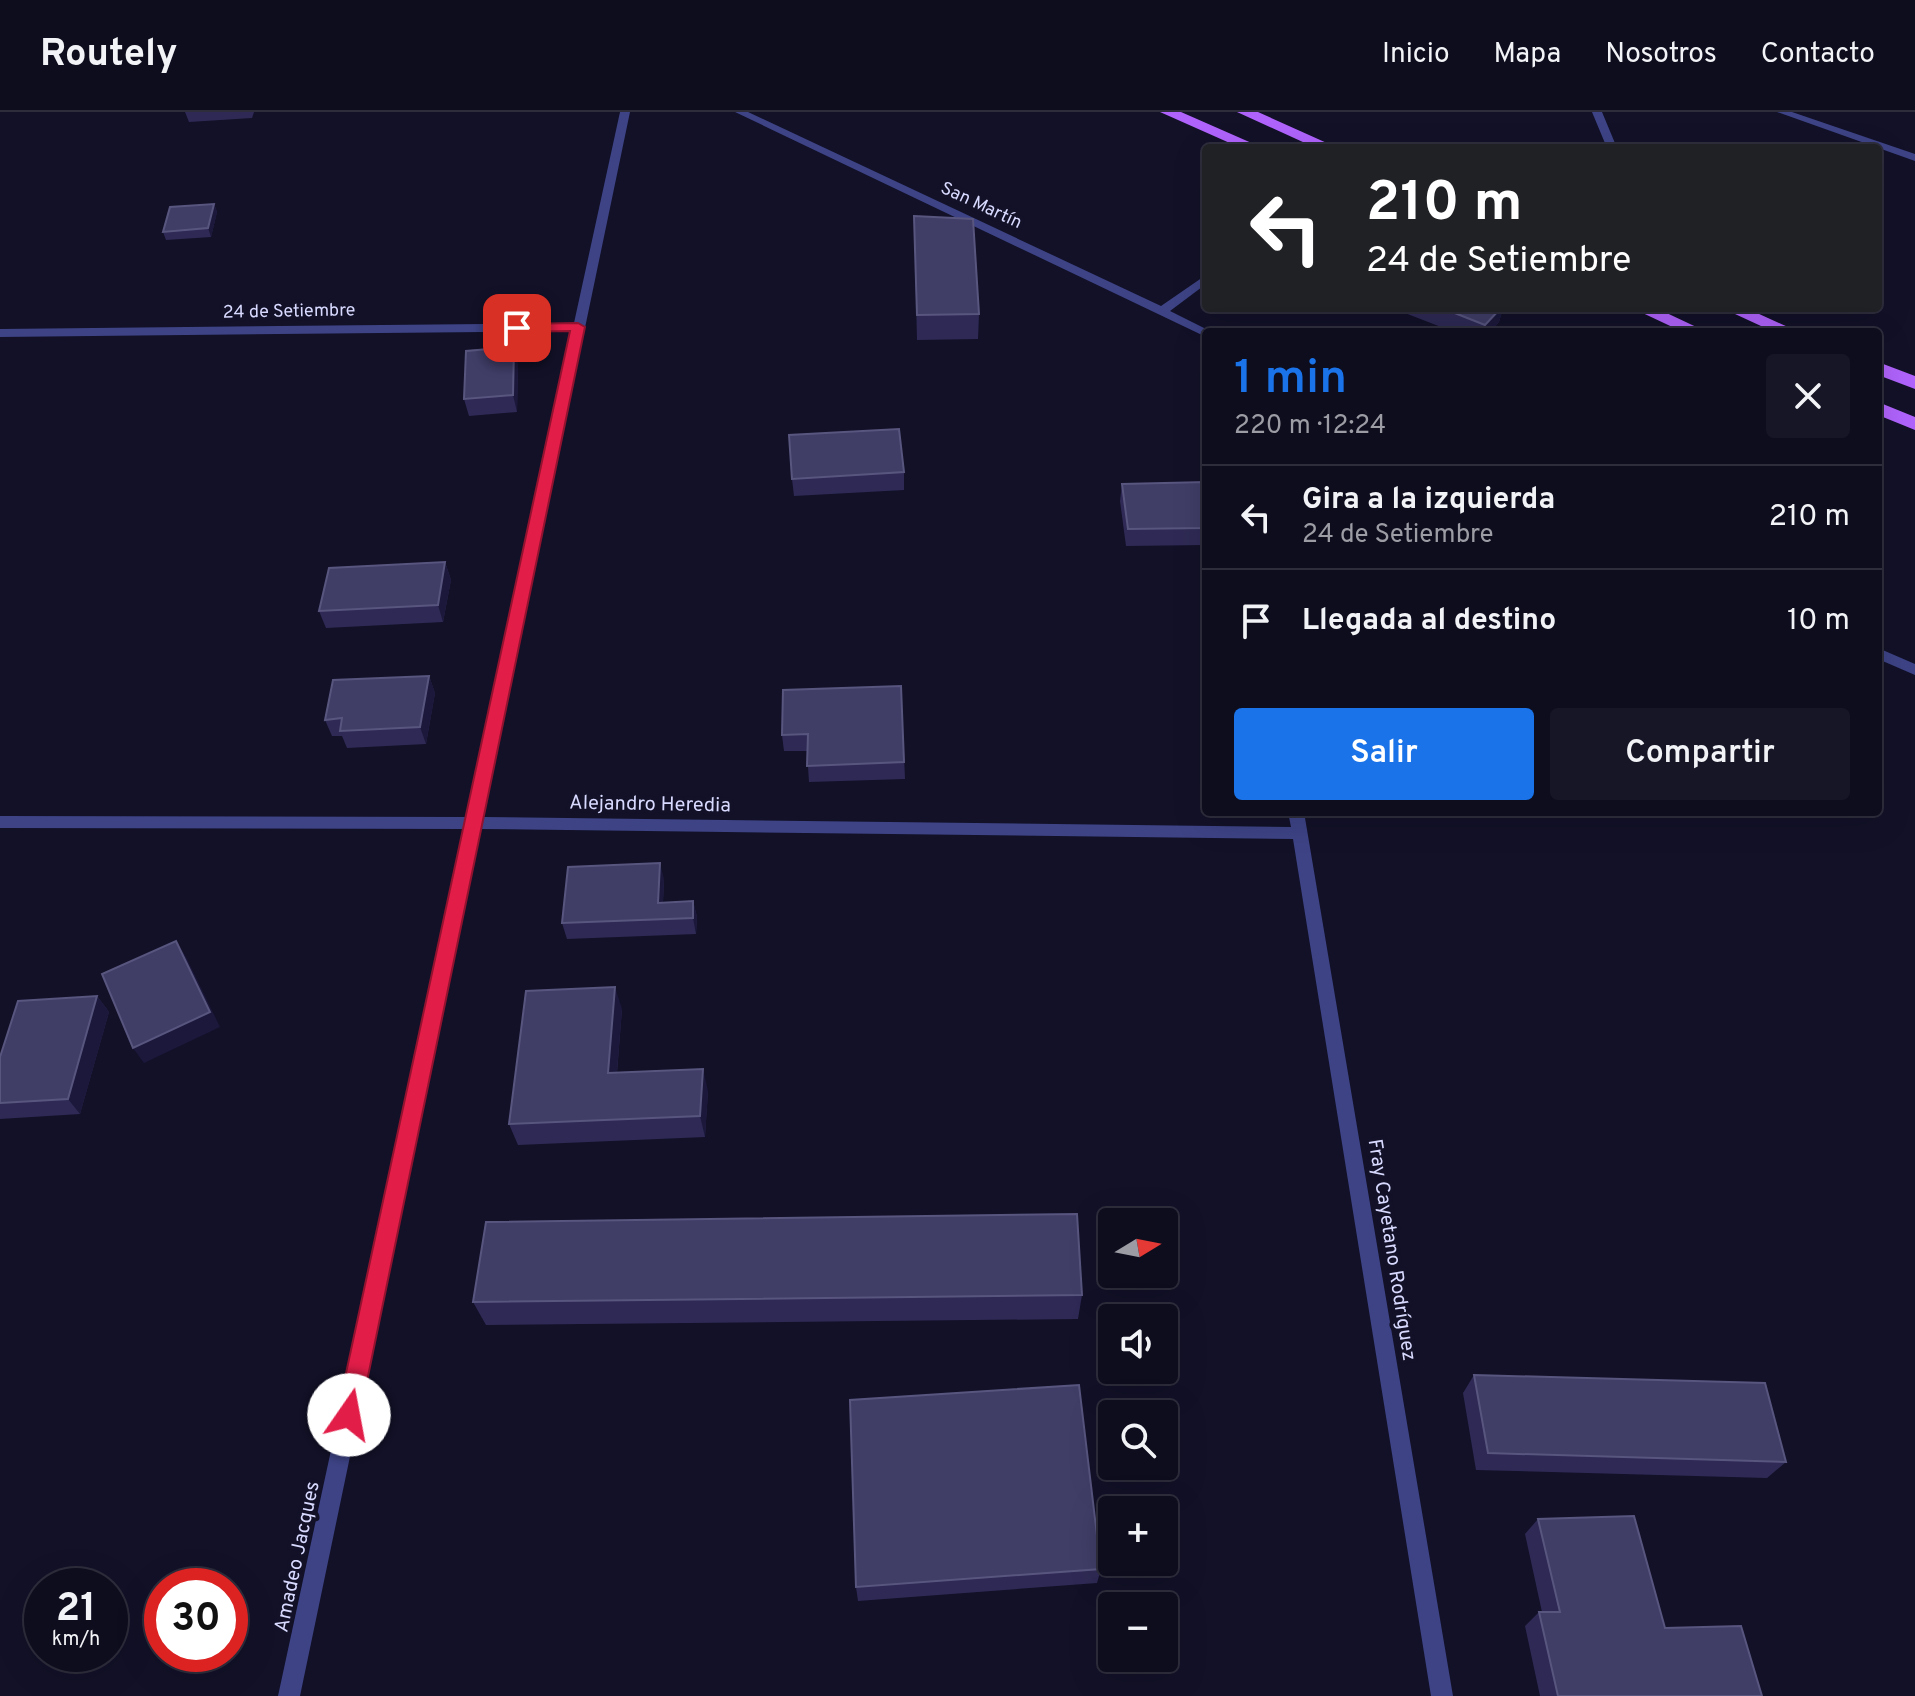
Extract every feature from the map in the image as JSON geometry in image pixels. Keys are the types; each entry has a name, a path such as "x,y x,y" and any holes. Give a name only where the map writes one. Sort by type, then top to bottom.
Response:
{"main road":[{"path":"1168,112 1245,144"},
{"path":"1245,112 1321,144"},
{"path":"1650,312 1688,328"},
{"path":"1741,312 1780,328"},
{"path":"1882,370 1915,383"},
{"path":"1882,410 1915,424"}],"street":[{"name":"Amadeo Jacques","path":"289,1696 625,112"},
{"name":"San Martín","path":"740,112 1202,330"},
{"path":"1597,112 1610,144"},
{"path":"1782,112 1875,144"},
{"path":"1882,147 1915,158"},
{"path":"1162,311 1202,281"},
{"name":"24 de Setiembre","path":"0,333 578,327"},
{"path":"1882,655 1915,670"},
{"name":"Fray Cayetano Rodríguez","path":"1297,816 1442,1696"},
{"name":"Alejandro Heredia","path":"0,822 475,823 1299,833"}],"building":[{"path":"214,204 208,228 163,232 170,207"},
{"path":"914,216 973,219 979,314 917,315"},
{"path":"1452,312 1497,312 1485,325"},
{"path":"514,347 513,395 464,399 466,351"},
{"path":"899,429 904,472 792,479 789,435"},
{"path":"1202,482 1202,528 1128,529 1122,484"},
{"path":"445,562 438,605 319,611 329,568"},
{"path":"429,676 420,727 340,731 342,718 325,720 333,680"},
{"path":"901,686 904,762 807,766 808,734 782,735 783,690"},
{"path":"660,863 658,903 693,901 693,918 562,923 568,867"},
{"path":"176,941 210,1012 133,1048 102,974"},
{"path":"615,987 608,1073 703,1069 700,1116 509,1124 526,991"},
{"path":"97,996 68,1099 0,1103 0,1057 18,1001"},
{"path":"1077,1214 1082,1295 473,1302 486,1222"},
{"path":"1474,1375 1765,1383 1786,1462 1488,1453"},
{"path":"1079,1385 1098,1544 1098,1569 856,1587 850,1400"},
{"path":"1634,1516 1665,1628 1741,1626 1762,1696 1558,1696 1539,1612 1560,1612 1538,1519"}],"route":[{"path":"349,1415 578,327 517,328"}]}
